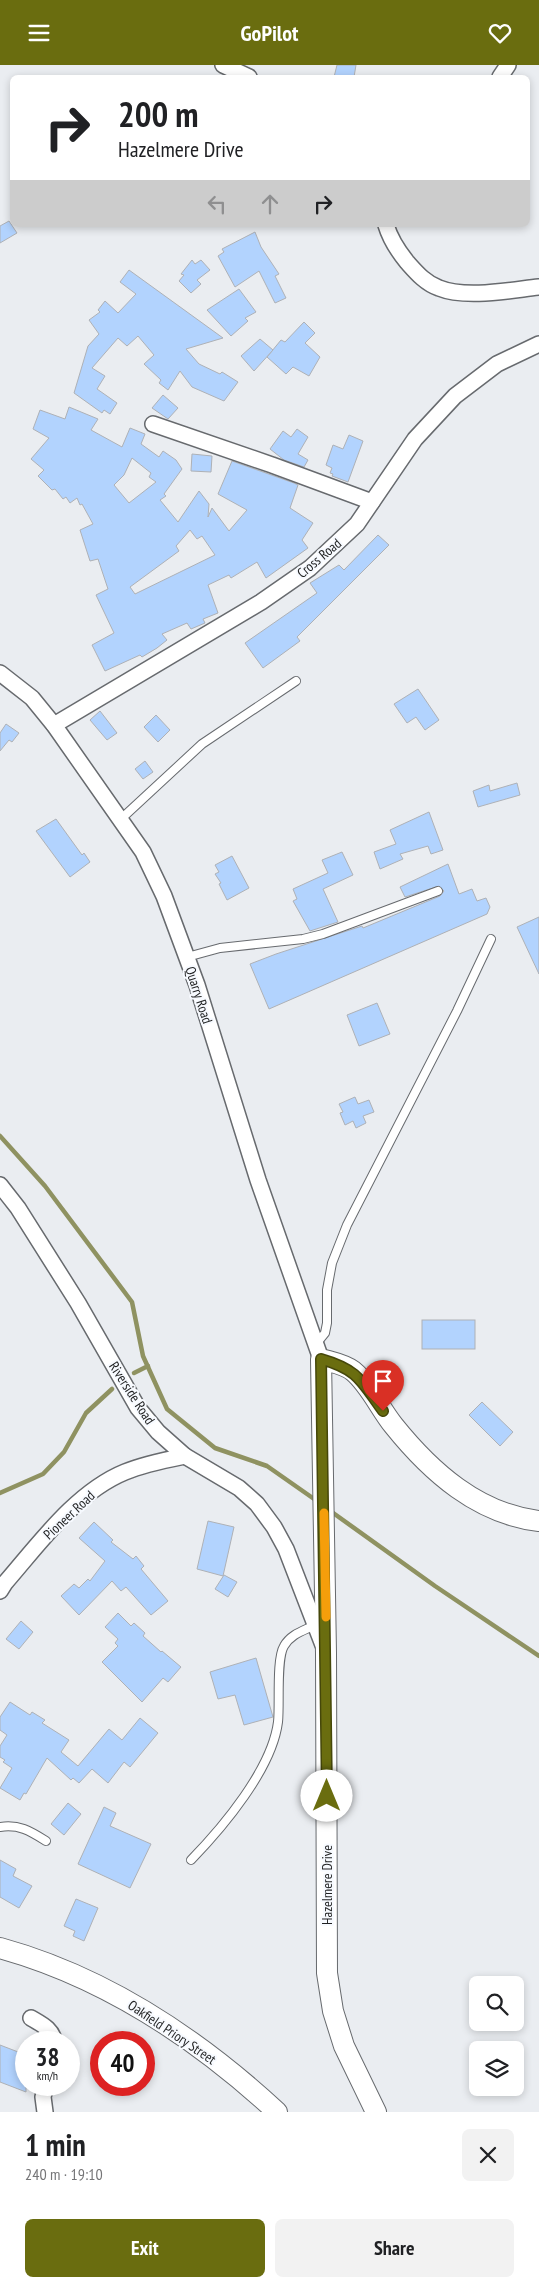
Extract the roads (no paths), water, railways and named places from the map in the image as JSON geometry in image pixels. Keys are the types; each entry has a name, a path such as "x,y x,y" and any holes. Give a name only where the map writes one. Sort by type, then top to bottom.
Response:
{"street":[{"path":"222,65 244,75"},
{"path":"387,227 389,235 404,259 420,277 440,289 468,293 539,287"},
{"name":"Cross Road","path":"54,725 261,602 310,568 357,525 415,439 455,396 498,364 539,344"},
{"path":"153,425 272,465 372,503"},
{"name":"Quarry Road","path":"0,673 32,698 54,725 143,852 164,896 187,957 258,1180 318,1352"},
{"name":"Riverside Road","path":"0,1185 18,1208 78,1303 138,1408 158,1432 185,1456 239,1488 257,1504 286,1549 326,1653"},
{"path":"318,1352 353,1371 393,1425 417,1453 451,1484 486,1507 522,1519 539,1521"},
{"name":"Hazelmere Drive","path":"318,1352 326,1653 327,1973 332,2011 344,2046 376,2112"},
{"name":"Pioneer Road","path":"0,1591 69,1512 104,1483 125,1472 185,1456"},
{"name":"Oakfield Priory Street","path":"0,1948 82,1978 148,2012 205,2051 277,2112"},
{"path":"31,2019 47,2027 50,2031"},
{"path":"43,2096 45,2112"}],"lane":[{"path":"121,819 202,744 296,681"},
{"path":"187,957 220,948 275,943 323,934 438,891"},
{"path":"318,1352 327,1323 326,1290 332,1263 348,1225 457,1011 491,939"},
{"path":"191,1860 220,1831 239,1803 272,1745 278,1725 280,1667 283,1647 293,1635 315,1625"},
{"path":"0,1827 14,1825 25,1828 46,1841"}],"waterway":[{"path":"0,1136 45,1186 132,1302 143,1356 167,1409 215,1448 267,1466 317,1501"},
{"path":"134,1373 148,1366"},
{"path":"0,1493 43,1474 64,1452 86,1413 112,1389"},
{"path":"329,1510 435,1586 539,1656"}]}
